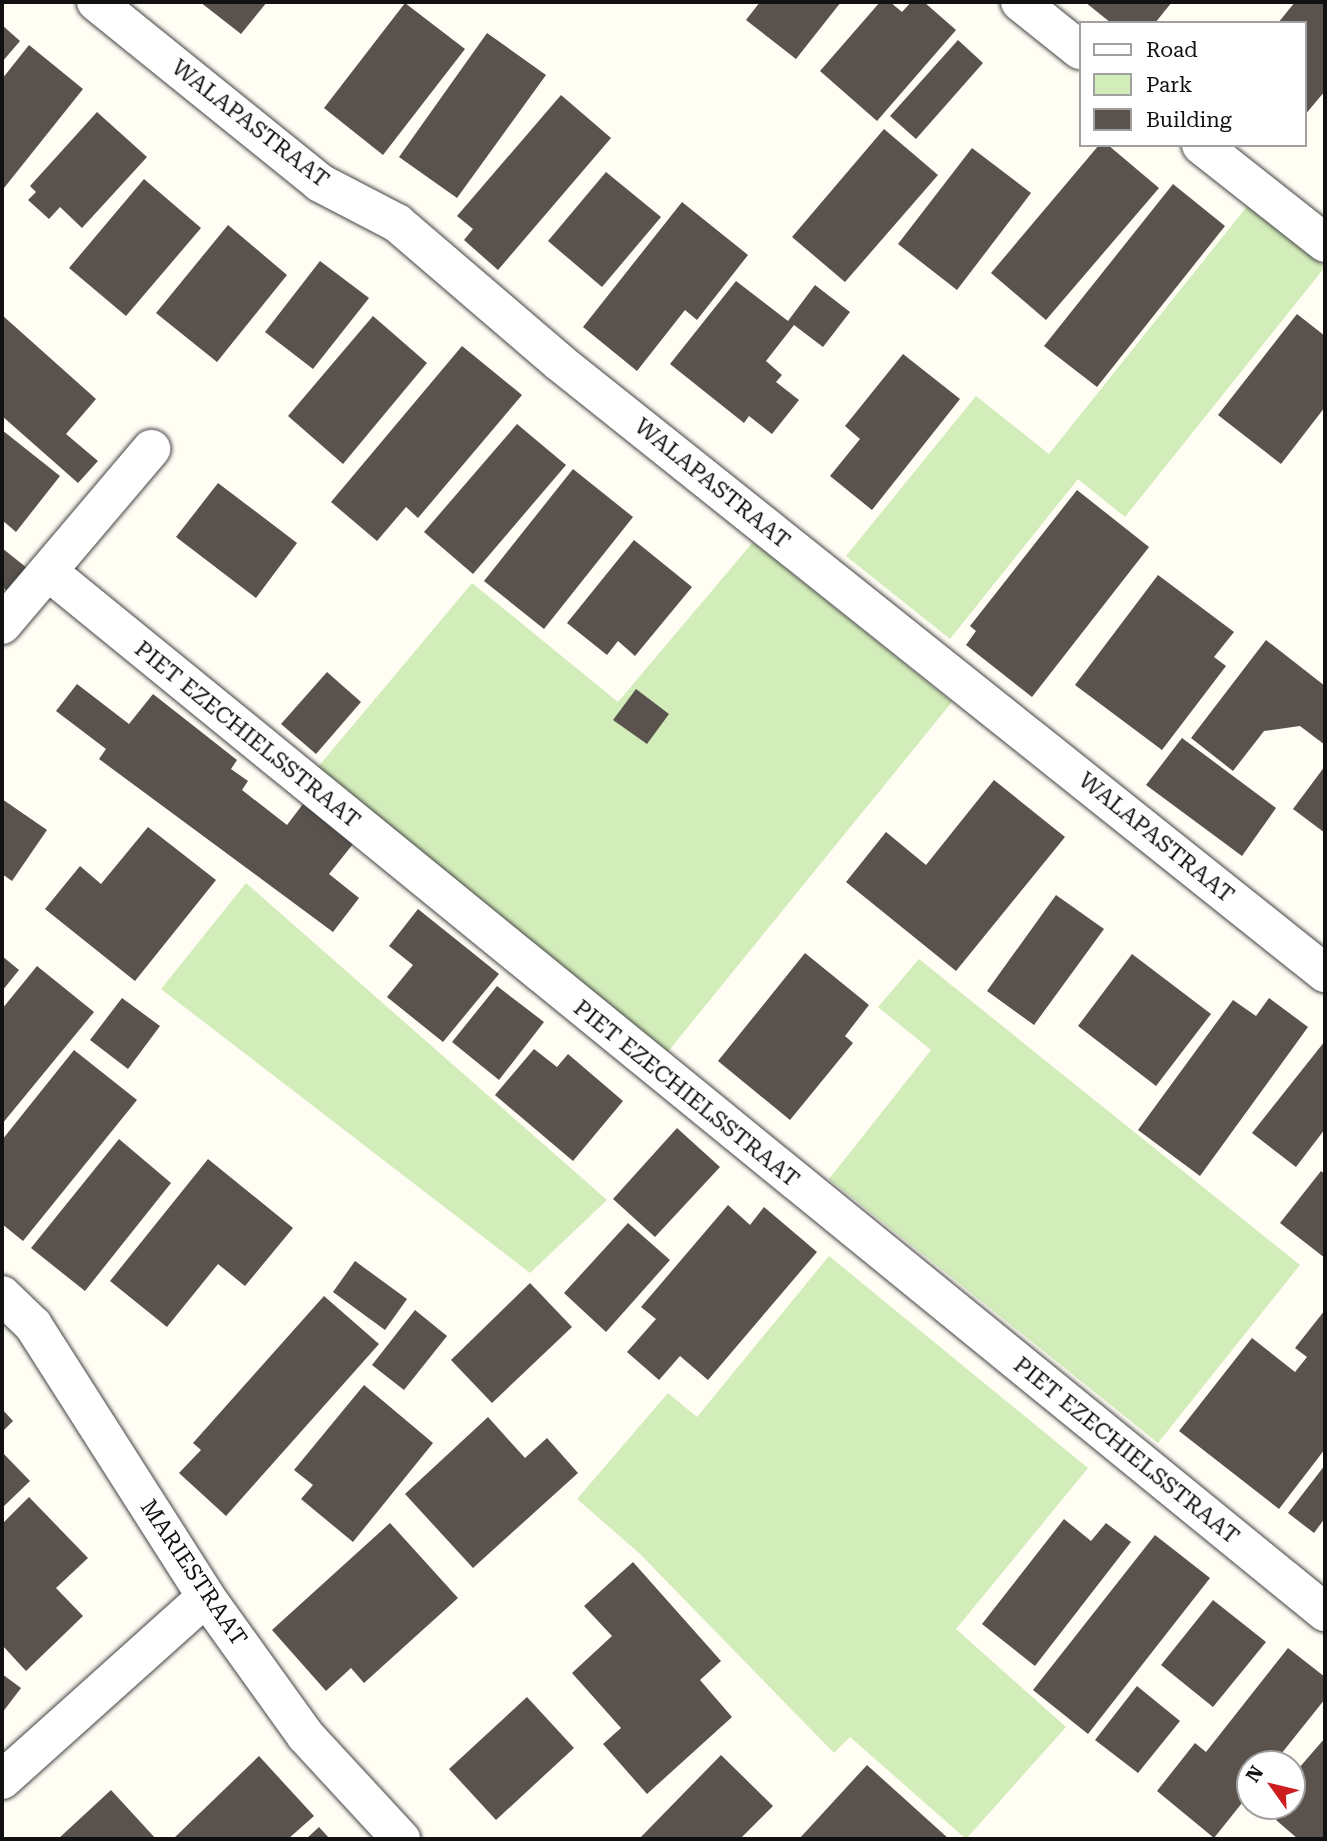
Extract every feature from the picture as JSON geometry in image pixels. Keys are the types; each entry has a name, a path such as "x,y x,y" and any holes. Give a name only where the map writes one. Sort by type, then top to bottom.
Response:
{"street":[{"name":"WALAPASTRAAT","path":"96,2 320,183 397,223 559,362 1325,973"},
{"path":"1020,2 1078,48"},
{"path":"1204,147 1325,243"},
{"path":"2,625 50,573 151,449"},
{"name":"PIET EZECHIELSSTRAAT","path":"50,573 1325,1612"},
{"name":"MARIESTRAAT","path":"2,1295 33,1325 206,1597 305,1735 401,1839"},
{"path":"2,1780 206,1597"}],"green space":[{"path":"1249,204 1325,267 1125,517 1078,479 950,639 846,556 976,396 1049,454"},
{"path":"753,542 952,702 666,1054 318,767 472,583 618,702"},
{"path":"246,883 607,1200 530,1273 161,989"},
{"path":"919,959 1300,1265 1158,1443 829,1179 931,1050 878,1007"},
{"path":"829,1256 1088,1468 956,1629 1066,1727 966,1839 850,1737 834,1753 639,1553 577,1499 668,1393 697,1417"}],"building":[{"path":"200,2 267,2 241,34"},
{"path":"760,2 841,2 796,59 746,20"},
{"path":"880,2 890,2 902,12 911,2 924,2 956,30 877,121 820,71"},
{"path":"1085,2 1172,2 1157,21 1109,21"},
{"path":"1295,2 1325,2 1325,91 1306,114 1306,21 1280,21"},
{"path":"405,3 465,49 383,155 324,108"},
{"path":"2,25 20,41 2,62"},
{"path":"487,33 546,75 457,198 399,157"},
{"path":"958,40 983,63 916,139 890,116"},
{"path":"29,45 83,89 4,188 2,79"},
{"path":"561,95 611,138 498,270 464,240 473,229 457,216"},
{"path":"97,112 147,157 82,228 60,207 49,219 28,200 36,192 30,186"},
{"path":"884,129 938,175 845,282 792,237"},
{"path":"1097,147 1110,147 1159,188 1046,320 991,273"},
{"path":"972,148 1031,193 957,290 898,244"},
{"path":"606,172 661,217 602,287 548,241"},
{"path":"144,179 201,228 126,316 69,268"},
{"path":"1173,184 1225,226 1097,387 1044,346"},
{"path":"682,202 748,255 697,320 685,310 637,371 583,327"},
{"path":"228,225 287,275 217,362 156,313"},
{"path":"320,261 369,298 313,369 265,332"},
{"path":"736,281 788,321 815,285 850,312 823,347 794,325 766,361 782,375 776,382 799,400 772,434 749,416 744,423 670,364"},
{"path":"1297,314 1325,336 1325,407 1281,464 1218,415"},
{"path":"2,315 96,399 66,434 98,461 78,483 2,416"},
{"path":"373,316 427,363 343,464 288,416"},
{"path":"462,346 522,395 418,518 406,507 377,541 331,502"},
{"path":"903,354 960,399 872,510 830,476 860,439 845,426"},
{"path":"517,424 566,465 473,574 424,532"},
{"path":"2,430 60,476 16,532 2,520"},
{"path":"573,469 633,517 544,629 484,581"},
{"path":"218,483 297,543 256,598 176,537"},
{"path":"1077,490 1149,547 1032,697 966,645 976,631 970,626"},
{"path":"634,540 692,587 635,656 618,641 607,655 567,623"},
{"path":"2,548 27,568 7,591 2,586"},
{"path":"1158,575 1234,632 1214,657 1226,666 1162,750 1075,685"},
{"path":"1266,640 1325,686 1325,745 1300,726 1264,731 1233,771 1191,738"},
{"path":"327,672 361,702 316,754 281,724"},
{"path":"77,684 129,724 153,694 237,760 231,769 248,781 242,790 287,825 303,804 353,844 329,874 359,898 333,932 99,759 106,749 56,711"},
{"path":"636,689 669,714 647,744 613,720"},
{"path":"1182,738 1276,808 1242,856 1146,785"},
{"path":"1325,766 1325,833 1293,809"},
{"path":"994,780 1065,837 956,971 846,882 886,832 926,865"},
{"path":"2,799 47,830 12,881 2,874"},
{"path":"148,827 216,880 135,981 45,909 80,866 101,884"},
{"path":"1056,895 1104,929 1034,1025 987,991"},
{"path":"418,909 499,974 443,1042 387,997 413,965 389,946"},
{"path":"805,953 869,1005 845,1036 853,1043 790,1120 718,1061"},
{"path":"1132,954 1211,1014 1156,1086 1078,1026"},
{"path":"2,956 19,970 2,991"},
{"path":"37,966 94,1012 2,1124 2,1009"},
{"path":"497,986 544,1022 499,1080 452,1042"},
{"path":"122,998 160,1026 128,1069 90,1040"},
{"path":"1269,998 1308,1027 1200,1176 1138,1130 1233,1000 1256,1016"},
{"path":"1325,1041 1325,1129 1296,1167 1252,1133"},
{"path":"534,1049 557,1067 568,1054 623,1101 573,1161 495,1095"},
{"path":"74,1050 137,1100 23,1241 2,1224 2,1140"},
{"path":"677,1128 720,1167 655,1237 613,1199"},
{"path":"119,1139 171,1183 85,1291 31,1248"},
{"path":"208,1159 293,1228 245,1286 218,1264 167,1327 110,1281"},
{"path":"1321,1171 1325,1174 1325,1258 1280,1223"},
{"path":"728,1205 750,1225 764,1207 817,1252 708,1380 680,1356 659,1380 627,1352 656,1319 641,1307"},
{"path":"628,1223 670,1260 606,1332 564,1293"},
{"path":"355,1261 407,1299 385,1330 333,1292"},
{"path":"530,1283 572,1327 492,1403 451,1360"},
{"path":"324,1296 379,1344 226,1516 179,1473 201,1450 193,1443"},
{"path":"415,1310 447,1336 404,1390 372,1365"},
{"path":"1325,1310 1325,1449 1279,1509 1179,1431 1252,1338 1295,1372 1307,1357 1295,1348"},
{"path":"364,1385 433,1443 353,1542 301,1499 313,1485 294,1470"},
{"path":"2,1409 13,1421 2,1432"},
{"path":"488,1417 525,1458 547,1438 578,1473 473,1568 405,1494"},
{"path":"2,1452 30,1481 2,1508"},
{"path":"1325,1465 1325,1518 1314,1533 1288,1513"},
{"path":"29,1497 88,1558 56,1588 83,1616 26,1671 2,1645 2,1524"},
{"path":"1064,1519 1091,1541 1106,1523 1131,1542 1035,1666 982,1624"},
{"path":"390,1523 458,1598 364,1683 351,1668 326,1691 272,1630"},
{"path":"1155,1535 1210,1578 1088,1734 1033,1690"},
{"path":"633,1562 721,1661 700,1680 732,1717 647,1794 603,1744 621,1728 572,1673 612,1636 584,1606"},
{"path":"1213,1600 1266,1642 1213,1707 1161,1665"},
{"path":"1288,1648 1325,1677 1325,1699 1284,1750 1236,1750 1236,1810 1214,1838 1157,1791 1195,1743 1206,1752"},
{"path":"2,1674 21,1688 2,1713"},
{"path":"1137,1686 1180,1721 1138,1773 1095,1740"},
{"path":"527,1697 574,1748 496,1820 449,1769"},
{"path":"1325,1738 1325,1839 1298,1839 1276,1820 1306,1820 1306,1760"},
{"path":"721,1755 773,1806 740,1839 639,1839"},
{"path":"259,1756 314,1816 288,1839 173,1839"},
{"path":"867,1765 949,1839 799,1839"},
{"path":"111,1790 156,1839 58,1839"},
{"path":"319,1827 330,1839 306,1839"}]}
